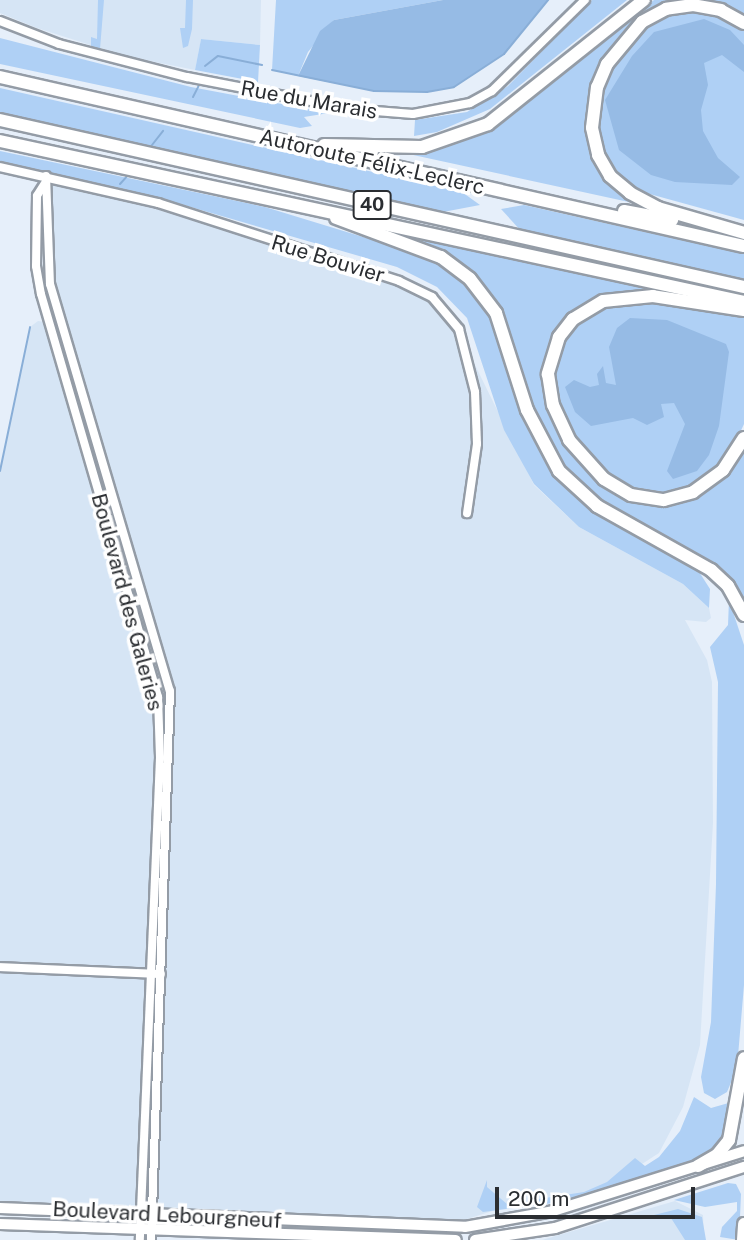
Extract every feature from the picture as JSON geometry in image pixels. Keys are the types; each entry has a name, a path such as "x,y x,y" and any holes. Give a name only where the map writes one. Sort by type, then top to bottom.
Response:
{"highway":[{"path":"283,141 403,149 448,141 488,124 521,101 644,0"},
{"path":"700,223 658,208 610,176 597,155 592,128 597,87 622,41 666,9 693,5 721,10 744,23"},
{"name":"Autoroute Félix-Leclerc","path":"0,77 438,179 744,246"},
{"name":"Autoroute Félix-Leclerc","path":"0,120 744,287"},
{"path":"0,133 80,155"},
{"path":"0,141 80,155 744,302"},
{"path":"438,179 700,223 744,233"},
{"path":"290,201 421,248 470,279 496,313 527,410 559,471 597,506 711,569 728,586 744,615"},
{"path":"744,310 653,296 603,301 573,319 559,337 548,374 552,405 569,440 604,480 631,495 664,499 693,492 723,470 744,438"},
{"path":"698,1166 717,1155 729,1140 744,1058"},
{"path":"743,1240 744,1224"}],"main road":[{"name":"Boulevard Lebourgneuf","path":"0,1208 466,1227 554,1211 744,1151"},
{"path":"475,1240 555,1228 744,1167"},
{"name":"Boulevard Lebourgneuf","path":"0,1224 147,1232 456,1240"}],"street":[{"name":"Rue du Marais","path":"0,21 59,44 187,77 351,109 413,114 470,103 492,91 585,0"},
{"name":"Rue Bouvier","path":"0,167 45,180 158,203 399,281 432,297 459,329 475,392 477,444 467,513"},
{"name":"Boulevard des Galeries","path":"45,180 37,196 36,266 41,293 158,697 160,758 139,1214 147,1232"},
{"name":"Boulevard des Galeries","path":"45,180 50,284 170,691 151,1214 147,1232 140,1240"},
{"path":"0,967 161,974"}],"shaded area":[{"path":"0,0 261,0 260,45 201,39 195,70 125,56 37,28 0,13"},
{"path":"98,0 104,0 100,49 91,46 91,37 97,39"},
{"path":"186,0 193,0 192,29 188,46 183,48 180,28 185,28"},
{"path":"276,0 443,0 334,20 308,52 298,76 272,70"},
{"path":"443,0 548,0 504,54 454,87 427,92 374,91 298,76 320,31 334,20"},
{"path":"592,0 627,0 490,109 437,132 414,136 415,120 467,112 508,86"},
{"path":"654,0 744,0 744,18 720,5 641,20 608,53 598,72 590,142 606,179 638,204 404,153 451,144 499,122"},
{"path":"701,10 744,30 744,220 646,193 625,181 601,150 595,131 596,109 610,68 644,27 670,14"},
{"path":"704,19 730,30 744,45 744,72 722,55 704,63 708,85 701,110 703,131 718,158 740,177 732,185 675,182 651,175 619,150 605,100 632,56 654,32"},
{"path":"0,38 191,87 329,113 304,117 312,126 300,128 0,64"},
{"path":"201,39 260,45 258,82 195,70"},
{"path":"0,88 462,192 480,205 443,212 0,113"},
{"path":"0,151 265,207 422,255 448,269 467,284 490,315 529,432 559,479 603,517 696,567 710,589 709,608 683,584 579,527 534,484 504,430 467,318 437,287 397,267 153,196 0,161"},
{"path":"46,176 134,196 421,291 451,316 534,485 579,527 683,584 709,608 711,618 706,622 685,620 707,660 712,682 713,823 700,1045 683,1107 659,1153 600,1191 575,1199 502,1208 467,1219 465,1227 151,1214 170,691 112,505 126,581 158,697 160,733 139,1214 0,1208 0,471 30,327 38,321 57,324"},
{"path":"524,205 744,254 744,281 522,232 501,209"},
{"path":"366,222 662,291 598,298 557,335 545,359 546,391 556,426 579,462 603,485 628,499 696,496 726,477 744,448 744,601 734,586 591,497 562,467 543,437 503,310 483,284 461,265 424,244"},
{"path":"649,301 744,316 744,424 731,452 717,471 690,489 653,496 636,492 600,470 568,428 552,383 553,361 569,328 599,306"},
{"path":"630,318 667,320 726,344 729,352 719,426 709,455 697,471 673,479 667,471 685,424 674,403 661,404 664,417 647,425 633,418 591,426 575,412 565,387 574,380 590,387 599,385 597,374 603,366 606,383 616,385 609,347 617,328"},
{"path":"729,600 744,645 744,985 737,1068 727,1092 715,1099 704,1093 701,1077 711,1022 716,884 718,682 710,647 728,625"},
{"path":"694,1097 711,1108 732,1102 720,1142 705,1156 616,1189 561,1202 483,1212 477,1207 487,1180 487,1187 507,1204 584,1192 607,1182 635,1158 645,1166 659,1157 680,1131"},
{"path":"728,1183 736,1184 741,1194 739,1240 720,1237 722,1227 737,1211 737,1202 705,1207 674,1200"},
{"path":"675,1201 703,1215 704,1240 542,1240"},
{"path":"678,1209 702,1217 706,1240 685,1240 671,1218 654,1215"}],"waterway":[{"path":"272,70 374,91 427,92 454,87 504,54 548,0"},
{"path":"205,66 218,56 262,65"},
{"path":"193,97 199,85"},
{"path":"152,145 163,131"},
{"path":"120,184 128,175"},
{"path":"0,471 30,327"}]}
